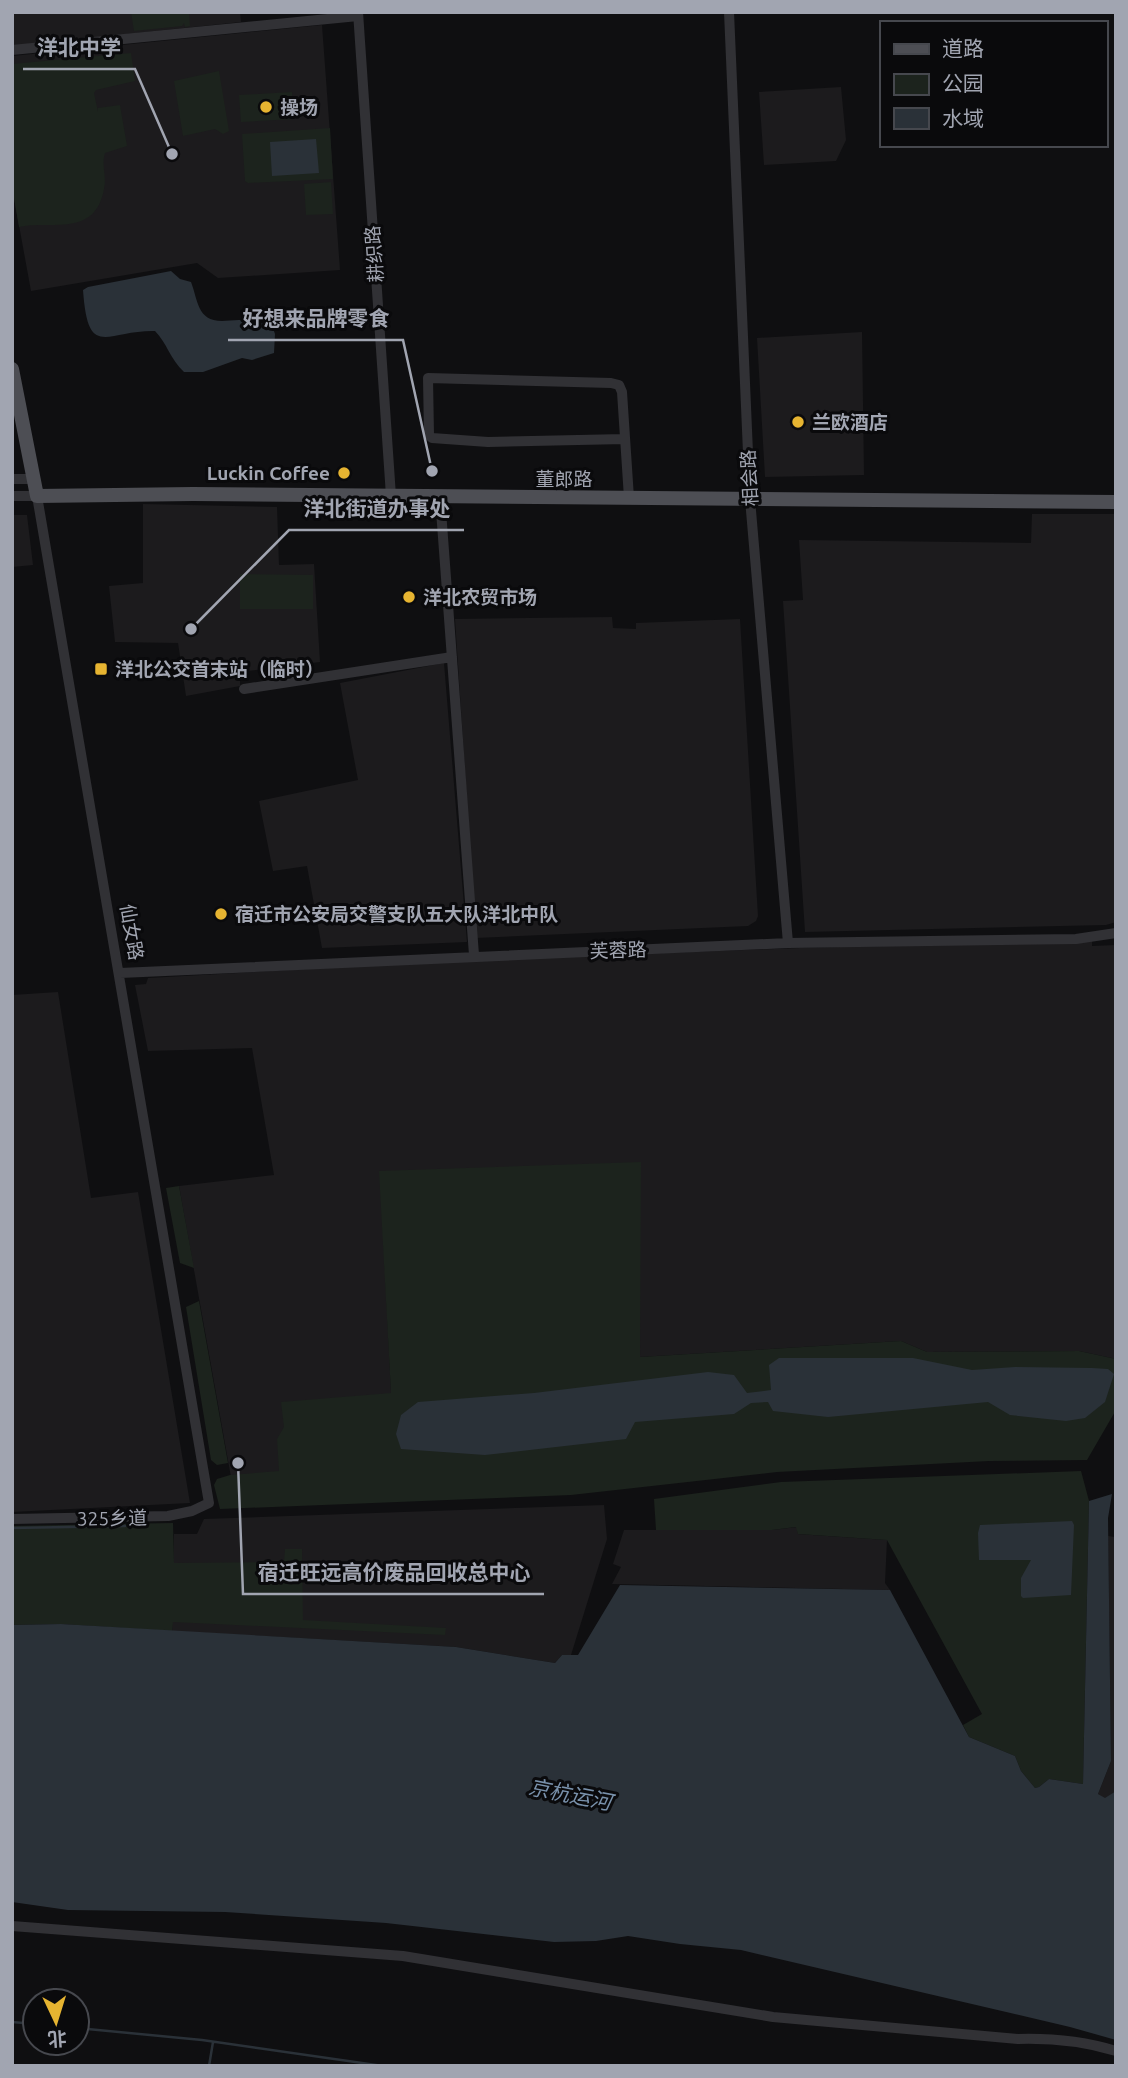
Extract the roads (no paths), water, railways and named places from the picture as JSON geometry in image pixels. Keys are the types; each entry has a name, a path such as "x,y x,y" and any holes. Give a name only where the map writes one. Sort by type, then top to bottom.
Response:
{"main road":[{"name":"仙女路","path":"12,369 37,496"},
{"name":"董郎路","path":"37,496 193,494 1116,502"}],"street":[{"name":"相会路","path":"729,12 750,499 788,943"},
{"path":"12,50 358,14"},
{"name":"耕织路","path":"358,14 391,496"},
{"path":"625,439 488,442 432,438 429,435 428,378 617,383 621,387 625,439 629,498"},
{"path":"12,479 34,479"},
{"name":"董郎路","path":"12,496 37,496"},
{"name":"仙女路","path":"37,496 209,1503"},
{"path":"440,497 474,955"},
{"path":"244,689 452,657"},
{"name":"芙蓉路","path":"120,973 788,943 1076,939 1116,933"},
{"name":"325乡道","path":"12,1519 168,1516 192,1511 209,1503"},
{"path":"12,1926 403,1956 773,2017 1018,2039 1052,2038 1087,2042 1116,2051"}],"water":[{"path":"316,139 319,173 272,176 270,142"},
{"path":"171,271 180,279 191,282 200,308 208,317 222,321 271,323 275,334 274,353 252,360 242,358 203,372 184,372 155,331 102,337 95,334 89,326 83,290"},
{"path":"779,1358 913,1358 972,1370 1015,1367 1092,1368 1108,1369 1114,1374 1105,1402 1085,1418 1066,1421 1010,1415 988,1402 828,1417 773,1411 768,1402 751,1403 734,1414 635,1422 626,1439 485,1455 401,1449 396,1434 401,1415 418,1402 534,1393 708,1372 734,1375 747,1393 771,1390 769,1365"},
{"name":"京杭运河","path":"1112,1494 1108,1518 1111,1761 1098,1794 1105,1798 1116,1791 1116,2040 741,1950 628,1936 596,1941 554,1942 386,1923 225,1912 68,1910 12,1902 12,1625 61,1624 456,1647 555,1663 562,1655 578,1655 620,1585 890,1590 969,1737 1015,1756 1021,1771 1035,1788 1049,1779 1083,1784 1089,1501"},
{"path":"1072,1521 1071,1595 1023,1598 1021,1578 1031,1560 979,1560 980,1525"}],"waterway":[{"path":"12,1528 125,1526"},
{"path":"12,2022 21,2023"},
{"path":"91,2029 202,2040 383,2066"},
{"path":"209,2066 213,2042"}],"place":[{"name":"操场","path":"266,107"},
{"name":"洋北中学","path":"172,154"},
{"name":"兰欧酒店","path":"798,422"},
{"name":"好想来品牌零食","path":"432,471"},
{"name":"Luckin Coffee","path":"344,473"},
{"name":"洋北农贸市场","path":"409,597"},
{"name":"洋北街道办事处","path":"191,629"},
{"name":"洋北公交首末站（临时）","path":"101,669"},
{"name":"宿迁市公安局交警支队五大队洋北中队","path":"221,914"},
{"name":"宿迁旺远高价废品回收总中心","path":"238,1463"}]}
